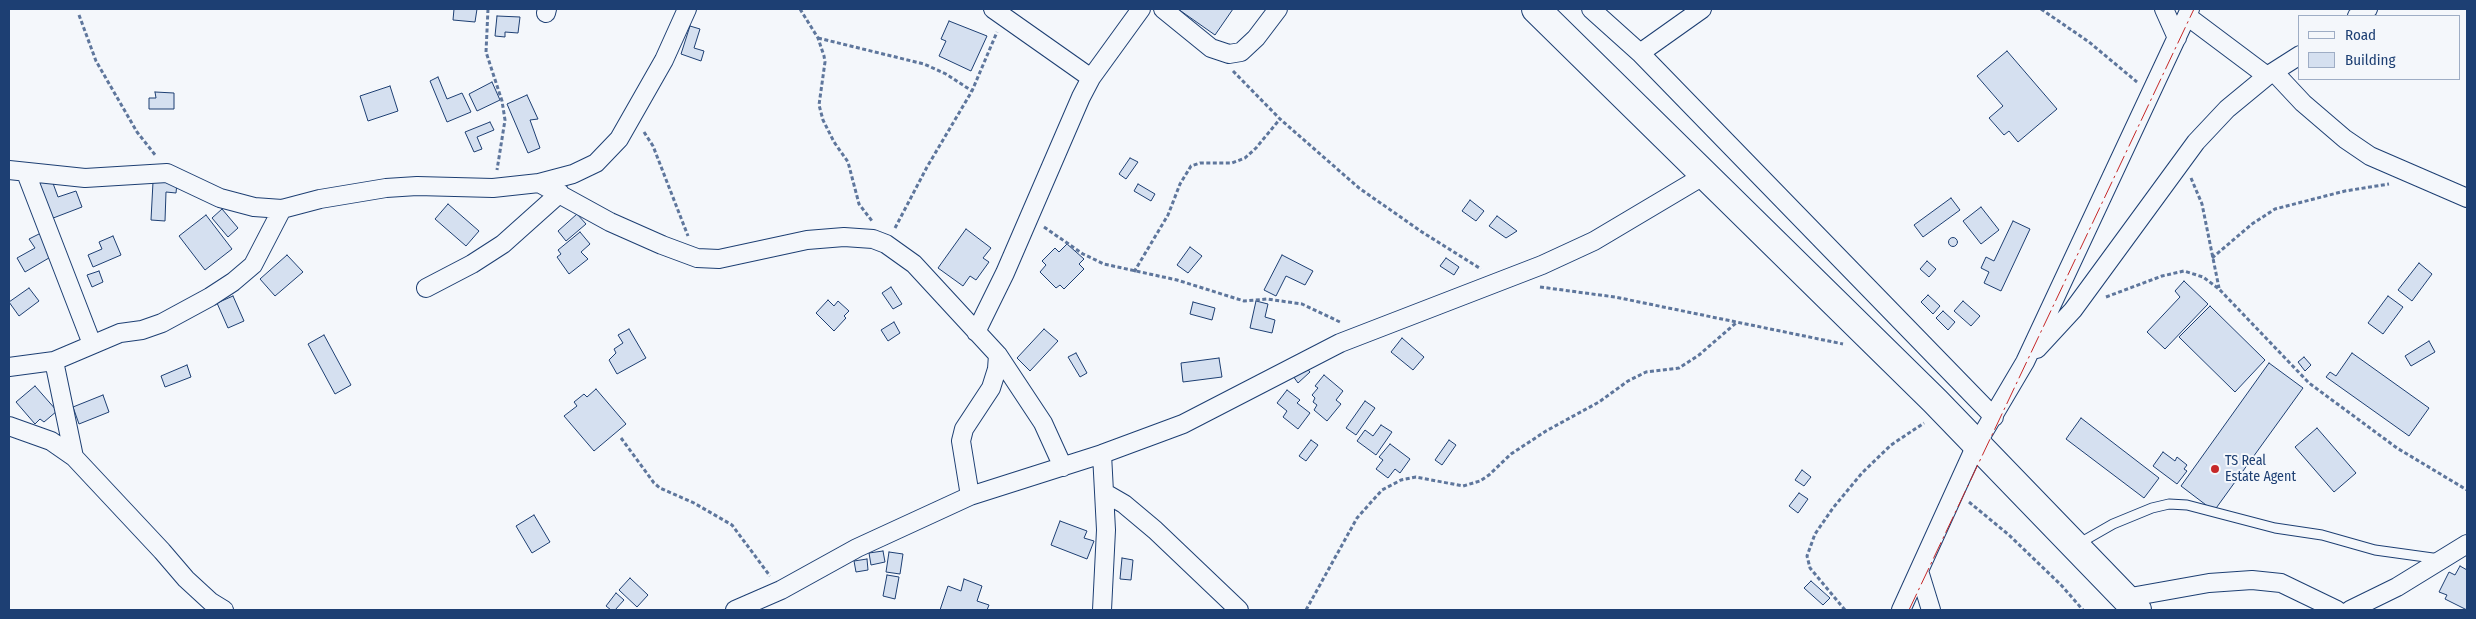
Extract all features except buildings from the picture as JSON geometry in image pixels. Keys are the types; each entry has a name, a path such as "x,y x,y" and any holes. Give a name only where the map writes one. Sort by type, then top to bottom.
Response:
{"main road":[{"path":"1536,9 1943,409 2131,604"}],"street":[{"path":"9,170 85,178 167,173 220,198 254,207 282,209 320,199 386,188 417,186 493,188 539,183 573,174 596,163 619,139 664,60 687,9"},
{"path":"976,332 1005,273 1091,78 1141,9"},
{"path":"1164,9 1211,48 1229,54 1241,52 1256,38 1278,9"},
{"path":"1591,9 1640,53 1994,417"},
{"path":"1640,53 1702,9"},
{"path":"2164,9 2177,38"},
{"path":"1901,610 1976,445 2025,362 2189,12 2271,74 2345,139 2370,156 2467,198"},
{"path":"998,13 1091,78"},
{"path":"2025,362 2073,310 2196,142 2227,109 2271,74 2298,56"},
{"path":"26,173 92,344"},
{"path":"735,610 781,590 857,548 970,496 1102,454 1182,424 1291,367 1362,334 1542,264 1594,240 1705,175"},
{"path":"539,183 610,222 662,246 696,258 718,259 807,240 844,237 887,242 914,264 998,355 1043,424 1063,467"},
{"path":"426,288 472,264 503,244 560,193"},
{"path":"9,368 54,360 76,353 92,344 120,333 142,330 162,322 233,282 253,265 282,209"},
{"path":"970,496 960,441 964,429 991,388 997,369 998,355"},
{"path":"54,360 74,457"},
{"path":"9,426 51,440 74,457 156,544 186,579 211,602 224,610"},
{"path":"1102,454 1106,530 1102,610"},
{"path":"1105,492 1124,504 1155,530 1239,610"},
{"path":"2350,610 2397,587 2467,544"},
{"path":"1919,571 1931,610"},
{"path":"2131,604 2209,583 2252,580 2281,583 2337,610"}],"lane":[{"path":"2075,546 2113,524 2152,508 2170,504 2187,505 2275,528 2322,535 2375,550 2442,559"}],"path":[{"path":"488,9 486,52 502,101 505,120 493,188"},
{"path":"800,9 818,38 825,62 819,92 819,105 824,120 834,142 848,162 859,204 887,242 927,167 972,91 998,13"},
{"path":"2041,9 2089,42 2151,93"},
{"path":"79,15 96,61 138,132 158,159"},
{"path":"818,38 924,64 946,74 972,91"},
{"path":"1211,48 1280,119 1359,188 1422,232 1498,280"},
{"path":"633,115 654,146 696,258"},
{"path":"1134,272 1168,216 1180,184 1191,166 1200,163 1232,164 1245,158 1256,148 1280,119"},
{"path":"2183,159 2202,204 2219,289"},
{"path":"2212,258 2252,224 2275,209 2345,191 2422,180"},
{"path":"1029,216 1083,254 1104,264 1177,280 1244,301 1267,299 1302,304 1362,334"},
{"path":"2073,310 2162,276 2184,271 2203,277 2219,289 2309,383 2397,448 2467,490"},
{"path":"1533,286 1615,298 1850,346"},
{"path":"1306,610 1357,518 1382,490 1401,480 1416,477 1463,486 1480,480 1489,475 1511,454 1546,430 1599,402 1628,381 1646,372 1679,368 1736,324"},
{"path":"1845,610 1810,568 1808,556 1815,534 1833,508 1891,445 1943,409"},
{"path":"621,438 654,483 660,488 694,503 732,525 781,590"},
{"path":"1955,491 2009,535 2062,586 2083,610"}],"power":[{"path":"1909,610 2194,9"}],"place":[{"name":"TS Real Estate Agent","path":"2215,469"}]}
